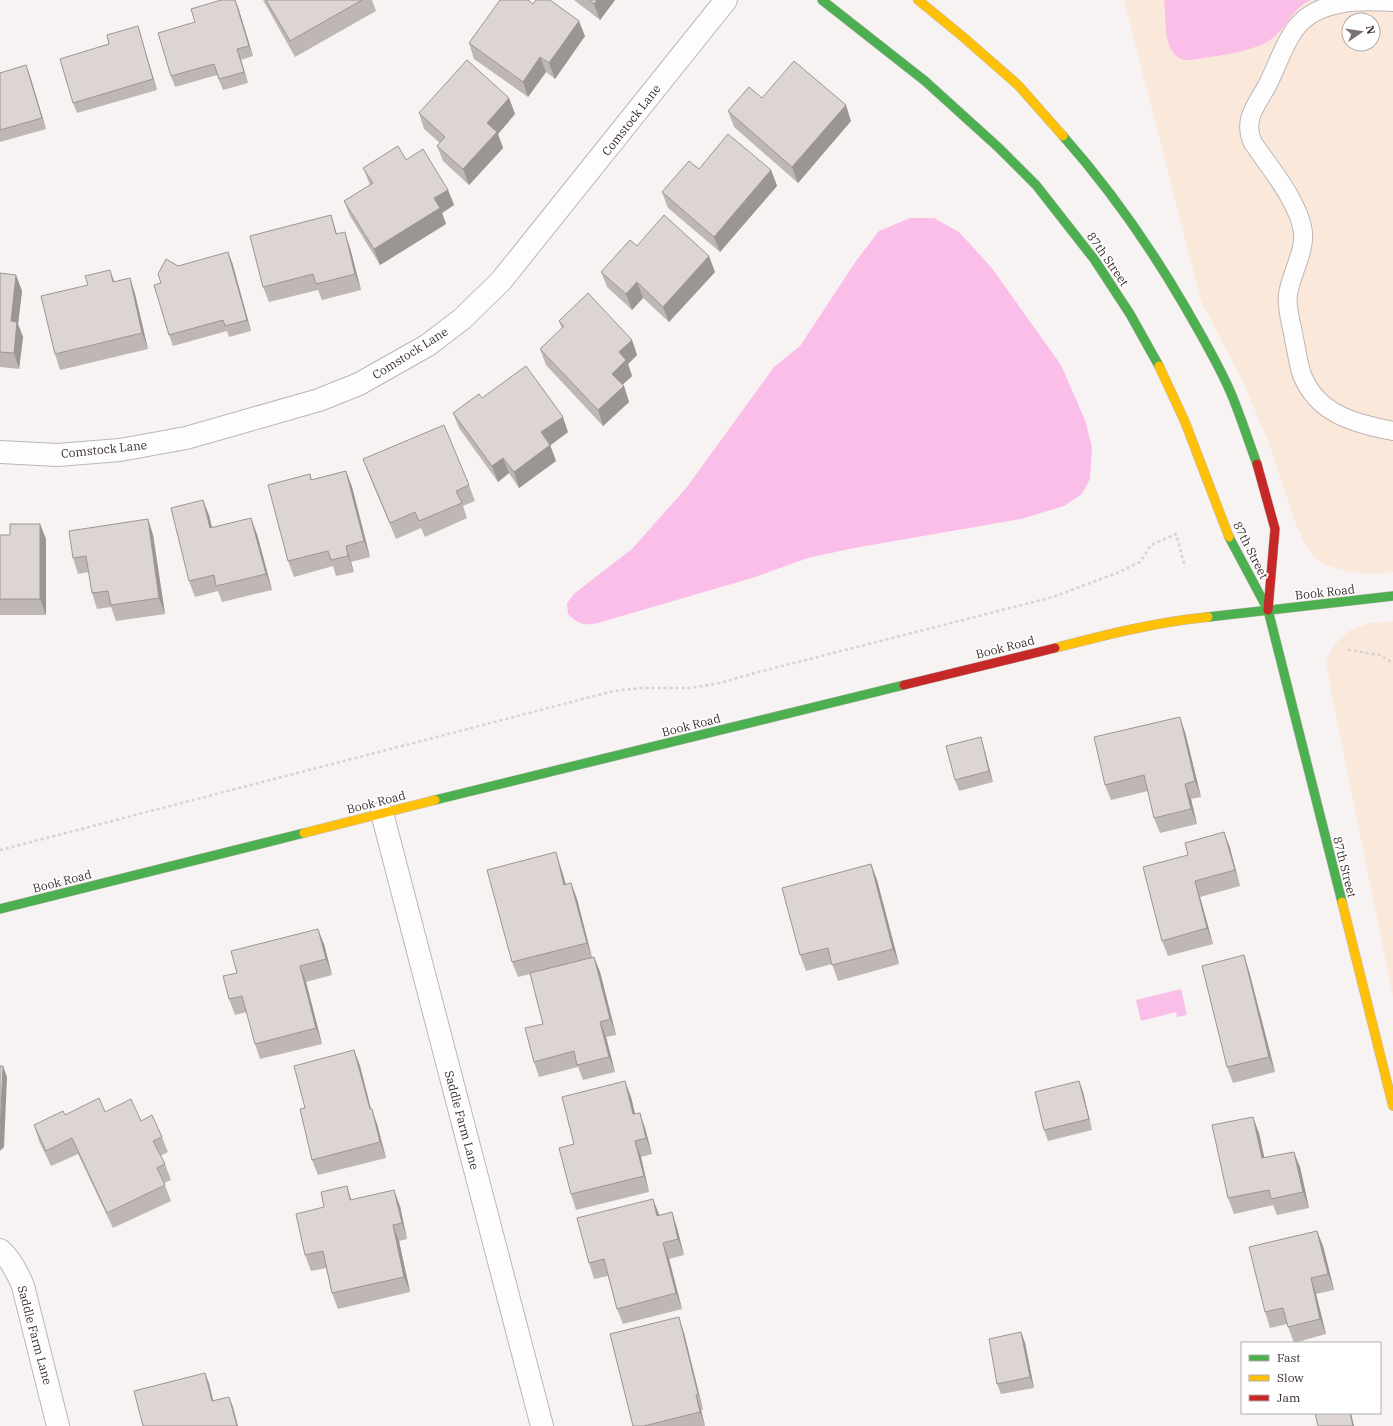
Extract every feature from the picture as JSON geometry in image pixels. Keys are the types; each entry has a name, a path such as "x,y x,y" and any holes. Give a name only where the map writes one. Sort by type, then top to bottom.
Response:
{"street":[{"name":"Comstock Lane","path":"0,452 58,455 120,450 186,438 319,400 353,387 428,345 462,319 502,281 726,0"},
{"name":"87th Street","path":"822,0 925,81 1036,185 1094,258 1130,314 1164,375 1207,476 1227,532 1268,610 1393,1106"},
{"name":"87th Street","path":"918,0 962,36 1018,86 1080,155 1128,217 1170,281 1200,332 1230,391 1261,474 1275,529 1268,610"},
{"name":"Book Road","path":"0,909 382,813 1111,634 1186,619 1393,596"},
{"name":"Saddle Farm Lane","path":"382,813 542,1426"},
{"name":"Saddle Farm Lane","path":"0,1250 19,1276 23,1286 58,1426"}],"lane":[{"path":"1393,2 1347,0 1331,3 1319,8 1305,17 1295,28 1279,57 1268,83 1250,116 1248,125 1253,143 1291,200 1301,224 1303,235 1300,255 1289,285 1287,297 1288,309 1302,373 1308,387 1328,409 1340,416 1363,425 1393,431"}],"path":[{"path":"0,850 614,692 640,688 691,688 720,683 860,646 1003,611 1053,597 1117,573 1140,562 1152,545 1176,534 1185,567"},
{"path":"1348,650 1380,655 1393,663"}],"shaded area":[{"path":"1124,0 1393,0 1393,572 1381,574 1348,572 1325,565 1314,556 1297,528 1268,441 1243,382 1201,301"},
{"path":"1164,0 1311,0 1299,8 1283,28 1273,38 1265,43 1233,53 1184,60 1175,54 1170,48 1166,32"},
{"path":"910,218 934,218 959,232 991,267 1061,365 1085,420 1092,447 1090,479 1082,494 1064,506 1021,519 854,548 808,558 752,578 598,623 581,623 568,614 567,603 575,593 632,549 687,487 774,367 800,346 856,261 879,231"},
{"path":"1393,621 1393,997 1331,692 1326,660 1336,643 1349,631 1370,623"},
{"path":"1181,989 1187,1015 1177,1017 1176,1012 1141,1021 1136,1000"}],"building":[{"path":"221,0 235,0 249,46 237,49 244,72 219,79 214,64 171,76 158,33 195,22 191,9"},
{"path":"266,0 362,0 290,41"},
{"path":"500,0 528,0 533,4 536,0 550,0 579,21 549,63 540,57 523,82 469,43"},
{"path":"589,0 597,0 594,4"},
{"path":"138,26 153,79 73,103 60,59 109,44 107,35"},
{"path":"467,60 509,98 487,123 497,132 463,169 437,146 445,137 419,113"},
{"path":"794,61 846,105 792,167 728,111 749,87 762,98"},
{"path":"26,65 42,118 0,130 0,73"},
{"path":"728,134 771,170 714,237 662,192 689,161 699,169"},
{"path":"398,146 406,160 423,149 448,190 434,198 440,208 374,249 344,201 373,183 363,168"},
{"path":"331,215 336,234 345,232 355,274 316,284 313,274 263,287 250,236"},
{"path":"664,215 709,256 663,307 637,282 626,294 601,272 630,240 637,246"},
{"path":"228,252 247,320 225,326 223,320 169,335 154,285 161,283 158,274 166,259 178,266"},
{"path":"110,270 113,282 130,278 142,333 55,354 41,296 88,285 85,276"},
{"path":"0,273 16,275 11,321 17,322 14,353 0,352"},
{"path":"588,293 632,340 619,352 626,360 612,374 624,386 598,410 540,349 564,326 559,321"},
{"path":"526,366 563,417 541,432 550,445 514,472 503,458 492,466 453,413 479,394 482,398"},
{"path":"444,425 469,485 456,491 462,503 419,521 415,512 390,523 363,459"},
{"path":"346,471 364,541 346,546 348,556 331,560 328,551 288,561 268,485 310,474 311,480"},
{"path":"203,500 210,528 251,518 266,574 216,586 214,575 189,581 171,508"},
{"path":"148,519 159,598 111,605 108,591 92,593 86,556 73,558 69,531"},
{"path":"10,524 40,524 40,599 0,599 0,535 10,535"},
{"path":"1180,717 1195,781 1185,784 1191,809 1154,818 1144,775 1105,785 1094,737"},
{"path":"981,737 989,771 955,780 946,746"},
{"path":"1224,832 1235,870 1195,881 1207,928 1162,941 1143,867 1188,855 1185,843"},
{"path":"556,852 564,885 571,883 587,943 512,962 487,870"},
{"path":"871,864 893,949 832,965 828,948 800,955 782,888"},
{"path":"318,929 326,959 300,966 316,1028 255,1044 242,996 229,999 223,976 237,973 231,951"},
{"path":"1244,955 1269,1057 1227,1067 1202,966"},
{"path":"594,957 610,1019 600,1022 609,1057 577,1065 574,1051 534,1062 525,1028 543,1024 530,973"},
{"path":"354,1050 370,1109 372,1109 380,1142 312,1160 300,1109 305,1108 294,1066"},
{"path":"0,1066 3,1066 0,1133"},
{"path":"625,1081 633,1114 640,1113 646,1138 635,1141 644,1176 571,1194 559,1148 574,1144 562,1097"},
{"path":"1079,1081 1089,1119 1044,1130 1035,1092"},
{"path":"99,1098 105,1112 131,1099 141,1121 152,1115 162,1137 153,1141 165,1164 157,1168 165,1185 107,1213 72,1138 46,1151 34,1125 63,1111 65,1115"},
{"path":"1253,1117 1262,1158 1294,1152 1303,1192 1271,1199 1269,1190 1228,1198 1212,1125"},
{"path":"347,1186 350,1200 394,1190 402,1223 393,1225 404,1277 332,1293 323,1251 305,1255 296,1214 324,1207 321,1192"},
{"path":"653,1199 657,1216 672,1212 678,1239 663,1243 676,1293 617,1309 604,1259 589,1263 577,1218"},
{"path":"1317,1231 1328,1274 1311,1278 1320,1319 1288,1327 1283,1308 1265,1312 1249,1247"},
{"path":"679,1317 698,1394 696,1395 700,1412 644,1426 633,1426 610,1334"},
{"path":"1021,1332 1030,1377 997,1384 989,1339"},
{"path":"205,1373 212,1401 229,1397 237,1426 143,1426 134,1391"},
{"path":"1315,1414 1350,1414 1353,1426 1318,1426"}],"traffic: fast":[{"path":"822,0 925,81 999,148 1036,185 1094,259 1130,314 1159,366"},
{"path":"1063,136 1128,218 1184,305 1225,380 1257,464"},
{"path":"1229,537 1268,610 1342,902"},
{"path":"1208,617 1393,596"},
{"path":"435,800 904,685"},
{"path":"0,909 304,833"}],"traffic: slow":[{"path":"918,0 1018,85 1063,136"},
{"path":"1159,366 1185,422 1229,537"},
{"path":"1055,648 1150,626 1208,617"},
{"path":"304,833 435,800"},
{"path":"1342,902 1393,1106"}],"traffic: jam":[{"path":"1257,464 1275,529 1268,610"},
{"path":"904,685 1055,648"}]}
